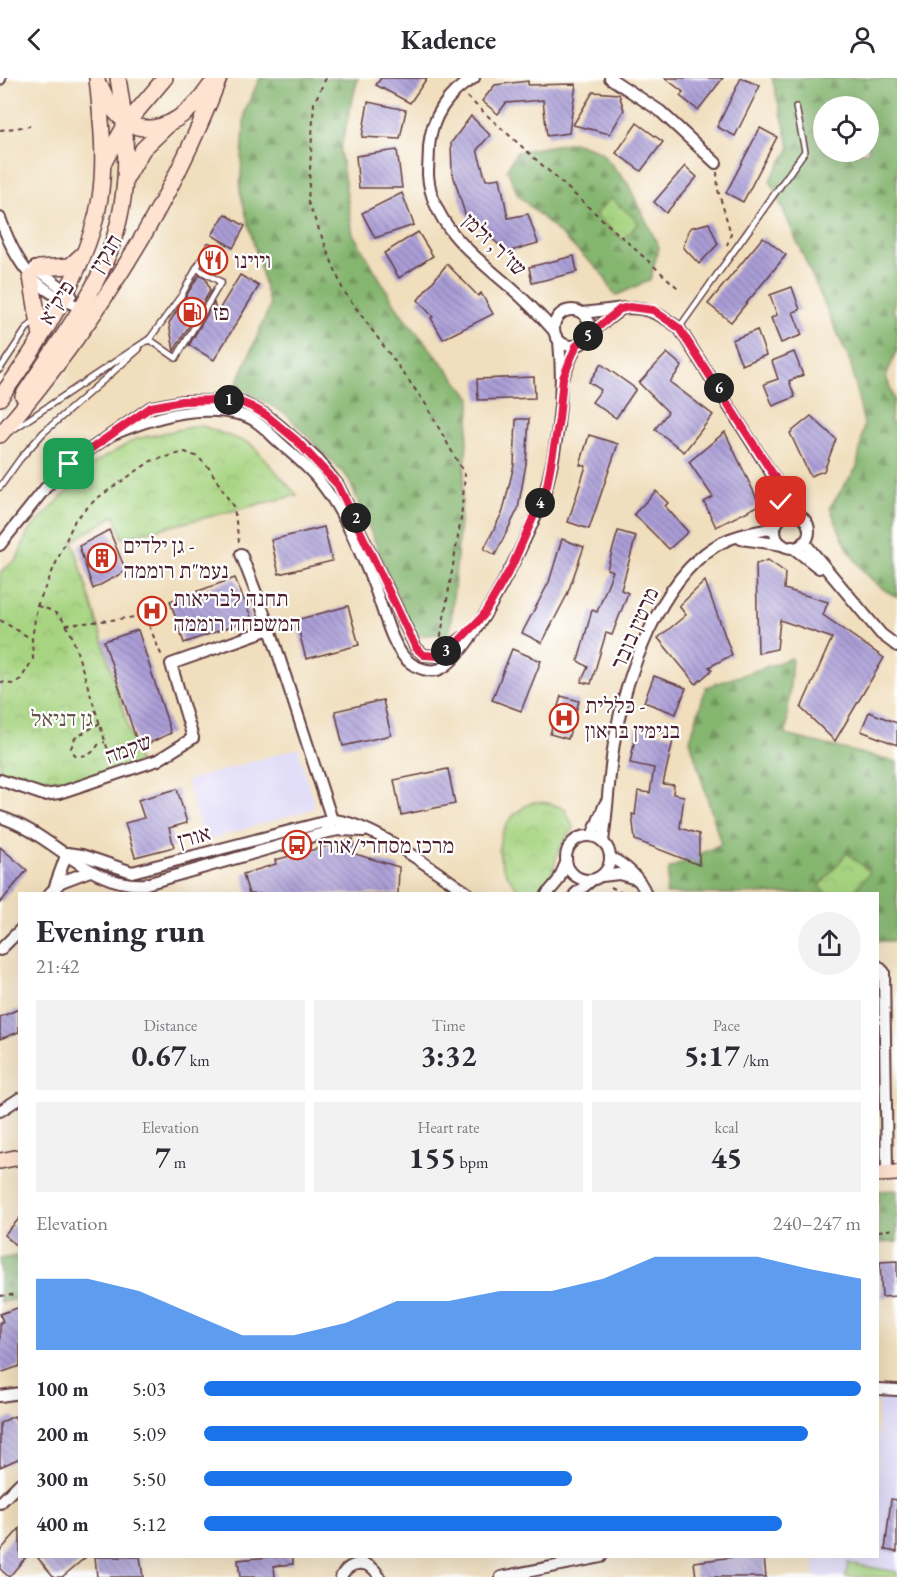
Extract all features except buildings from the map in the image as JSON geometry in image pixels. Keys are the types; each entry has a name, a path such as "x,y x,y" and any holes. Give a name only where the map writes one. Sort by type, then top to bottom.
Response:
{"main road":[{"path":"97,78 109,106 126,124 145,128 169,124"},
{"name":"פיק\"א","path":"0,398 41,336 88,248 100,197 103,163 97,78"},
{"name":"פיק\"א","path":"0,435 80,307 110,251 117,227 124,183 126,124 118,78"},
{"path":"103,163 126,124 165,78"},
{"path":"124,183 143,149 169,124 193,108 217,78"},
{"name":"חנקין","path":"0,435 80,336 152,220 194,139 217,78"},
{"path":"41,336 31,269 70,266 88,248"},
{"path":"0,1161 18,1157"}],"street":[{"name":"שז\"ר, זלמן","path":"474,78 447,99 430,129 428,176 440,214 451,232 479,261 532,307 554,331"},
{"path":"610,78 660,111 716,162"},
{"path":"0,218 5,233 31,269 50,281 62,297 80,307"},
{"name":"שז\"ר, זלמן","path":"532,307 560,316"},
{"path":"111,435 159,416 220,412 244,416 260,424 304,465 332,498 361,554 396,644 408,661 430,671 442,669 454,657 483,616 512,566 547,486 559,419 563,378 559,341 554,331 560,316 570,310 582,313 630,307 653,310 679,328 798,515 807,525 808,535 804,542 788,546 732,538"},
{"path":"563,378 576,346 620,309"},
{"path":"582,313 589,322 589,334"},
{"path":"559,341 564,345 576,346"},
{"path":"2,539 69,464 151,407 182,401 238,401 266,415 318,460 338,485 416,648 424,655 438,656 453,647 483,616"},
{"path":"778,482 782,507 777,523 776,538 831,577"},
{"path":"777,523 788,514 798,515"},
{"name":"מרטין בובר","path":"603,841 615,735 631,680 651,627 665,599 693,563 716,546 732,538 777,523"},
{"path":"804,542 881,634 897,646"},
{"path":"241,554 270,628 332,820 324,833"},
{"path":"171,664 270,628"},
{"name":"שקמה","path":"0,780 44,795 59,793 158,760 193,738 171,664"},
{"name":"מרטין בובר","path":"592,836 608,796"},
{"path":"0,817 21,825 66,853 64,865 51,891"},
{"name":"אורן","path":"66,853 82,855 132,872 332,820 353,824 373,833 466,892"},
{"name":"אורן","path":"66,853 90,871 129,886 146,884 324,833 338,830 373,833"},
{"path":"549,892 558,881 566,863 568,849 574,841 592,836 603,841 611,858 625,866 645,892"},
{"path":"578,892 609,868 611,858"},
{"path":"566,863 574,876 580,879 619,874 636,879"},
{"path":"51,891 70,877 90,871"},
{"path":"0,950 18,932"},
{"path":"879,967 884,972 887,1173"},
{"path":"0,1111 18,1099"},
{"path":"879,1389 897,1390"},
{"path":"0,1396 18,1393"},
{"path":"0,1503 18,1485"},
{"path":"501,1577 596,1558"},
{"path":"341,1577 346,1569 357,1561 368,1565 379,1577"}],"lane":[{"path":"679,328 805,151 796,107"},
{"path":"0,487 43,433 149,339 181,296 208,246"},
{"path":"149,339 176,358 221,282 196,268"},
{"path":"0,369 27,328 62,297"},
{"path":"0,435 149,339"}],"path":[{"path":"326,78 314,103 308,202 343,290 425,403 465,475 461,519 438,656"},
{"path":"459,89 678,288"},
{"path":"0,129 30,126"},
{"path":"716,162 718,190 731,234 722,254"},
{"path":"0,682 12,684 21,679 33,659 32,639 37,606 75,520 96,499 151,461 185,452 198,457 209,468 234,508 241,554"},
{"path":"37,606 54,610 66,625 113,764 90,784"},
{"path":"66,625 145,616 161,658 171,664"},
{"path":"0,620 32,639"},
{"path":"100,723 75,738 71,748 75,755 84,757 93,752 98,745 106,742"},
{"path":"879,1231 897,1229"},
{"path":"0,1296 18,1294"}],"shaded area":[{"path":"298,748 315,808 204,841 186,781"},
{"path":"879,1391 897,1391 897,1577 814,1577 815,1558 879,1558"}],"green space":[{"path":"260,78 358,78 340,150 353,234 399,311 471,398 450,633 415,636 348,478 286,414 236,386 270,306 240,191 245,110"},
{"path":"772,78 897,78 897,285 893,311 897,315 897,351 886,376 894,400 890,422 897,425 897,597 873,581 854,559 830,507 857,467 864,425 851,364 770,180 790,148"},
{"path":"573,142 600,151 628,184 659,247 650,280 615,296 602,273 518,195 507,169 517,152"},
{"path":"611,198 639,222 623,240 595,215"},
{"name":"גן דניאל","path":"200,425 251,444 297,495 122,538 115,515 73,541 139,763 95,777 65,781 0,771 0,572 17,559 28,532 96,462 136,439"},
{"path":"792,658 786,735 897,762 897,941 879,941 879,892 666,892 669,869 721,844 690,740 706,687"},
{"path":"534,802 549,803 565,809 574,829 562,845 550,878 540,892 520,892 507,874 499,850 500,840 509,821 524,807"},
{"path":"847,853 870,872 854,892 825,892 819,887"},
{"path":"897,1190 897,1242 879,1243 879,1191"},
{"path":"18,1256 18,1299 0,1302 0,1259"},
{"path":"848,1563 897,1572 897,1577 846,1577"}],"place":[{"name":"ויוינו","path":"213,260"},
{"name":"פז","path":"192,312"},
{"name":"גן ילדים - נעמ\"ת רוממה","path":"102,558"},
{"name":"תחנה לבריאות המשפחה רוממה","path":"152,611"},
{"name":"כללית - בנימין בראון","path":"564,718"},
{"name":"מרכז מסחרי/אורן","path":"297,845"}],"route":[{"path":"69,464 151,407 182,401 218,400 238,401 252,407 266,415 296,440 318,460 338,485 348,500 416,648 424,655 438,656 453,647 483,616 512,566 534,519 547,486 559,419 563,378 576,346 582,344 589,334 620,309 630,307 653,310 679,328 688,339 778,482 781,502"}]}
